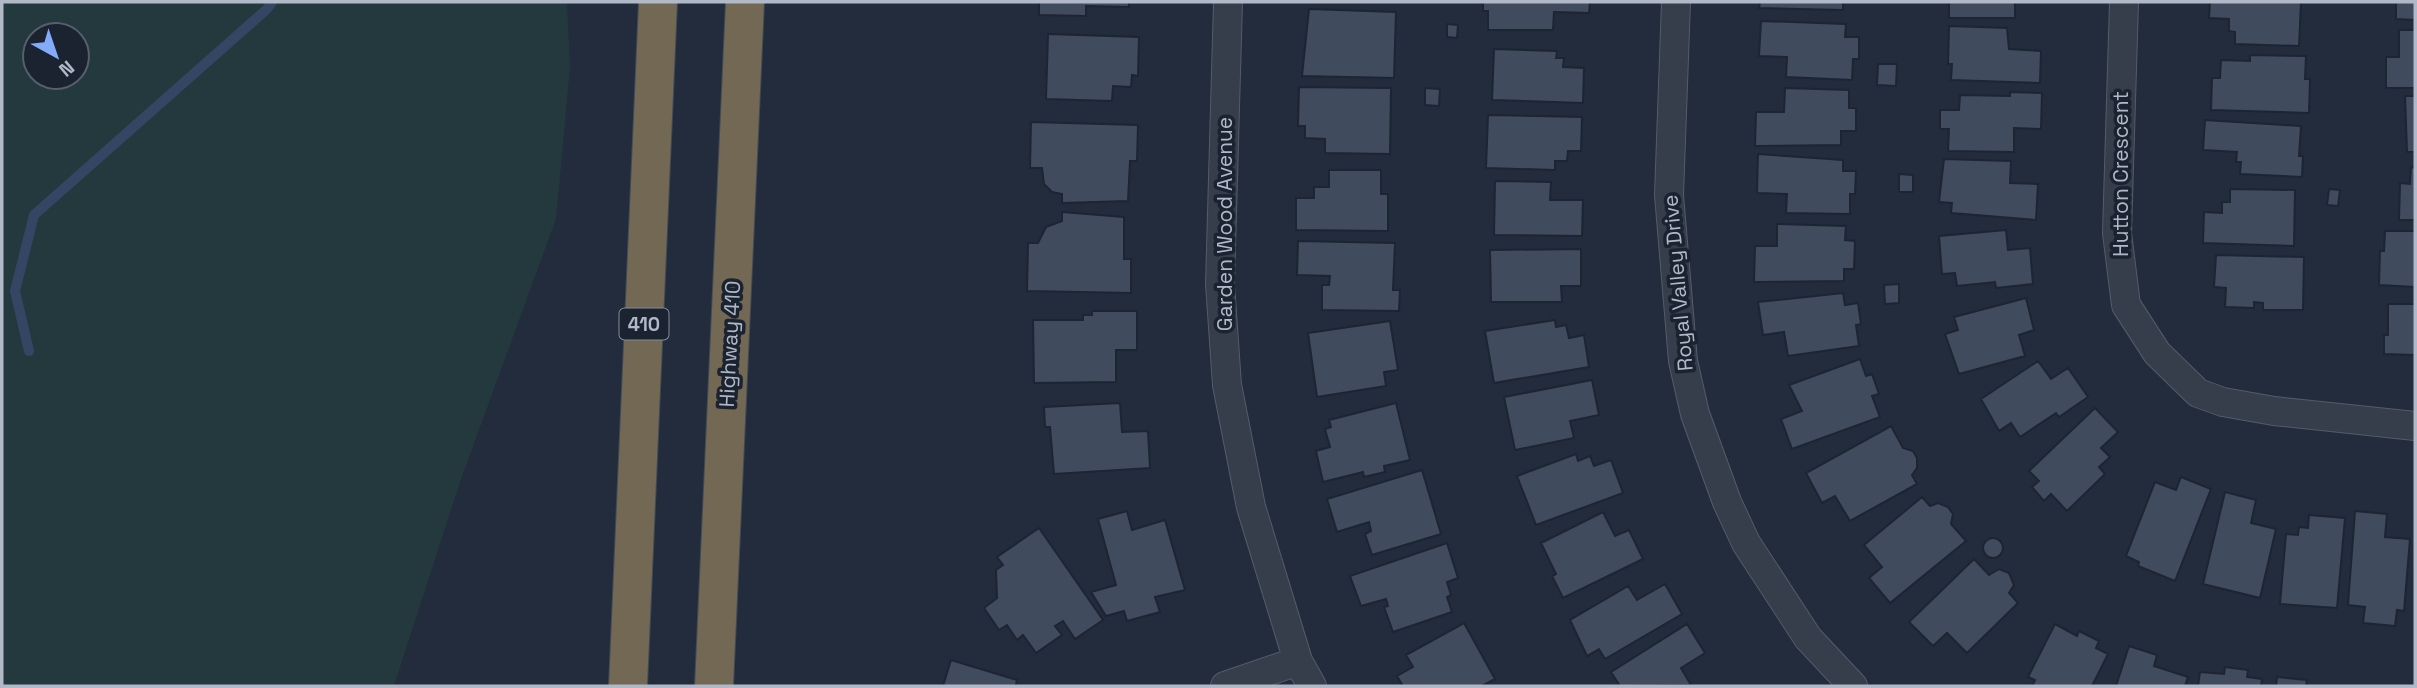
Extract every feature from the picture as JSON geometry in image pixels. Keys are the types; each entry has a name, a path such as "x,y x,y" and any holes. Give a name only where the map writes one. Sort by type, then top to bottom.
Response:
{"highway":[{"name":"410","path":"628,686 657,2"},
{"name":"Highway 410","path":"714,686 745,2"}],"street":[{"name":"Garden Wood Avenue","path":"1228,2 1220,284 1227,385 1251,507 1298,662 1312,686"},
{"name":"Royal Valley Drive","path":"1676,2 1669,195 1683,361 1695,414 1727,502 1746,543 1808,638 1853,686"},
{"name":"Hutton Crescent","path":"2124,2 2117,233 2126,305 2157,353 2198,393 2223,402 2274,411 2415,426"},
{"path":"1224,686 1298,662"}],"green space":[{"path":"2,2 567,2 570,66 556,219 460,482 394,686 2,686"}],"building":[{"path":"1039,2 1129,2 1129,7 1086,6 1086,16 1039,15"},
{"path":"1483,2 1590,2 1589,13 1554,12 1553,30 1488,30 1488,11 1483,11"},
{"path":"1760,2 1843,2 1843,10 1759,8"},
{"path":"1949,2 2015,2 2015,18 1949,18"},
{"path":"2210,2 2301,2 2299,46 2235,44 2235,32 2229,31 2229,19 2209,18"},
{"path":"2396,2 2415,2 2415,20 2396,19"},
{"path":"1309,9 1396,12 1394,78 1302,76"},
{"path":"1761,21 1846,24 1845,37 1859,37 1859,59 1853,59 1852,80 1786,77 1787,57 1759,56"},
{"path":"1447,24 1458,25 1457,38 1447,37"},
{"path":"1949,26 2007,28 2009,49 2041,51 2040,83 1951,80 1952,64 1948,64"},
{"path":"2399,30 2415,30 2415,88 2386,88 2386,57 2399,57"},
{"path":"1048,34 1139,37 1138,76 1132,75 1131,87 1113,86 1112,101 1046,99"},
{"path":"1494,49 1557,51 1556,58 1564,58 1563,67 1584,68 1583,103 1492,100"},
{"path":"2250,55 2306,56 2305,79 2310,79 2309,113 2211,110 2212,78 2220,78 2221,60 2250,61"},
{"path":"1878,64 1897,64 1896,86 1877,85"},
{"path":"1299,87 1391,88 1390,154 1325,153 1325,139 1305,138 1305,126 1298,126"},
{"path":"1425,88 1440,89 1439,106 1425,105"},
{"path":"1785,88 1849,90 1849,108 1856,108 1856,131 1841,131 1841,145 1755,146 1756,112 1784,112"},
{"path":"2010,92 2042,93 2041,129 2014,128 2014,152 1948,151 1949,129 1940,129 1940,110 1959,110 1960,95 2010,96"},
{"path":"2405,96 2415,96 2415,152 2407,152"},
{"path":"1488,115 1582,117 1581,151 1568,151 1567,161 1555,161 1555,170 1486,168"},
{"path":"2205,120 2301,126 2299,156 2303,156 2302,177 2240,174 2241,162 2236,162 2237,152 2203,150"},
{"path":"1031,122 1138,125 1137,161 1130,161 1128,201 1062,203 1062,194 1052,192 1044,184 1042,168 1030,168"},
{"path":"1758,154 1843,160 1843,171 1856,171 1855,194 1850,194 1850,214 1786,213 1787,194 1757,193"},
{"path":"1944,159 2011,161 2010,183 2038,184 2036,220 1951,213 1952,203 1939,202"},
{"path":"2411,167 2415,168 2415,220 2399,220 2400,183 2410,184"},
{"path":"1329,170 1381,170 1381,194 1388,194 1388,231 1296,230 1296,198 1314,198 1314,187 1329,187"},
{"path":"1899,174 1913,175 1913,192 1899,192"},
{"path":"1495,181 1551,182 1550,200 1583,200 1582,236 1494,235"},
{"path":"2230,189 2295,190 2294,246 2203,243 2204,212 2222,213 2222,202 2230,202"},
{"path":"2329,189 2340,190 2338,206 2327,205"},
{"path":"1062,212 1124,217 1124,259 1131,259 1131,293 1027,291 1028,243 1038,243 1046,227 1062,221"},
{"path":"1777,224 1846,226 1845,240 1855,241 1854,269 1844,269 1844,281 1754,282 1755,246 1777,246"},
{"path":"2006,230 2008,250 2030,248 2033,284 1996,288 1995,282 1957,286 1955,273 1942,274 1939,236"},
{"path":"2385,231 2415,231 2415,287 2379,285 2380,251 2384,251"},
{"path":"1298,241 1395,243 1393,290 1400,290 1399,311 1322,310 1322,285 1329,285 1330,276 1297,275"},
{"path":"1581,249 1581,286 1561,286 1562,302 1491,302 1490,250"},
{"path":"2216,255 2304,257 2303,310 2263,310 2263,303 2254,302 2254,308 2225,307 2226,288 2214,287"},
{"path":"1899,284 1899,303 1885,304 1884,285"},
{"path":"1843,293 1845,305 1858,303 1861,324 1856,325 1859,346 1788,356 1784,332 1763,335 1758,302"},
{"path":"2026,298 2034,330 2019,335 2025,356 1959,374 1945,334 1958,330 1954,317"},
{"path":"2388,304 2415,304 2415,355 2384,354 2384,335 2388,335"},
{"path":"1092,311 1137,311 1137,350 1116,350 1116,382 1034,383 1033,320 1083,320 1083,315 1092,315"},
{"path":"1555,320 1556,327 1566,325 1569,338 1584,335 1589,367 1494,383 1485,331"},
{"path":"1390,321 1398,370 1384,372 1386,386 1317,397 1308,333"},
{"path":"1860,359 1866,376 1872,374 1879,394 1872,396 1880,417 1792,449 1781,419 1802,411 1789,385"},
{"path":"2038,361 2051,379 2068,368 2088,397 2059,417 2056,413 2020,437 2011,423 1999,431 1981,399"},
{"path":"1592,380 1599,415 1570,421 1574,438 1515,450 1504,397"},
{"path":"1120,403 1122,432 1148,431 1150,468 1054,474 1050,427 1045,427 1044,407"},
{"path":"1396,403 1410,460 1384,466 1385,472 1364,477 1363,472 1323,482 1316,451 1330,447 1325,429 1331,427 1329,420"},
{"path":"2095,408 2118,432 2101,448 2110,457 2099,467 2105,474 2067,511 2051,494 2044,501 2032,487 2039,481 2029,471"},
{"path":"1891,426 1903,448 1913,451 1917,458 1917,468 1912,475 1917,484 1850,521 1835,496 1822,503 1806,473"},
{"path":"1576,454 1578,461 1590,456 1594,466 1611,460 1623,493 1536,525 1517,476"},
{"path":"1422,470 1441,534 1372,555 1365,534 1371,531 1369,522 1337,532 1327,499"},
{"path":"2181,477 2211,489 2175,581 2138,566 2139,562 2126,556 2155,482 2176,490"},
{"path":"2225,492 2256,500 2251,523 2276,529 2260,598 2203,584"},
{"path":"1922,497 1930,506 1938,503 1948,507 1953,514 1951,524 1966,541 1890,603 1869,578 1882,567 1864,545"},
{"path":"1127,511 1132,530 1165,520 1185,590 1155,597 1160,612 1127,621 1124,611 1106,616 1091,592 1116,585 1098,519"},
{"path":"2355,511 2387,514 2385,537 2410,539 2404,611 2397,610 2395,626 2363,623 2365,607 2348,605"},
{"path":"1603,512 1615,536 1629,530 1643,559 1563,598 1552,576 1556,574 1541,543"},
{"path":"2309,515 2345,518 2337,608 2280,604 2286,534 2298,535 2299,527 2308,528"},
{"path":"1039,528 1103,620 1075,639 1063,621 1055,626 1062,635 1036,653 1023,635 1017,640 1007,625 999,630 984,608 997,598 996,570 1003,565 997,557"},
{"path":"1993,538 2000,541 2003,548 2000,555 1993,558 1986,555 1983,548 1986,541"},
{"path":"1447,543 1458,578 1447,582 1451,595 1447,597 1452,612 1393,632 1384,607 1388,606 1386,599 1361,606 1350,576"},
{"path":"1974,559 1989,575 1999,569 2009,573 2014,585 2009,593 2018,603 1967,653 1947,633 1933,646 1909,622"},
{"path":"1665,584 1682,614 1605,659 1599,649 1587,656 1570,620 1628,586 1637,600"},
{"path":"1464,623 1495,679 1482,686 1403,686 1397,676 1413,667 1406,655"},
{"path":"1687,624 1705,653 1681,668 1691,685 1620,686 1611,672"},
{"path":"2055,624 2077,636 2079,631 2099,641 2096,648 2108,654 2092,686 2032,686 2035,680 2028,677"},
{"path":"2129,646 2157,655 2154,666 2188,677 2185,686 2116,686"},
{"path":"951,660 1017,680 1016,685 1022,686 943,686"},
{"path":"2225,667 2248,670 2247,677 2262,679 2261,686 2198,686 2200,672 2224,674"},
{"path":"2277,677 2307,680 2306,686 2276,686"}],"waterway":[{"path":"29,351 15,291 34,215 272,2"}]}
